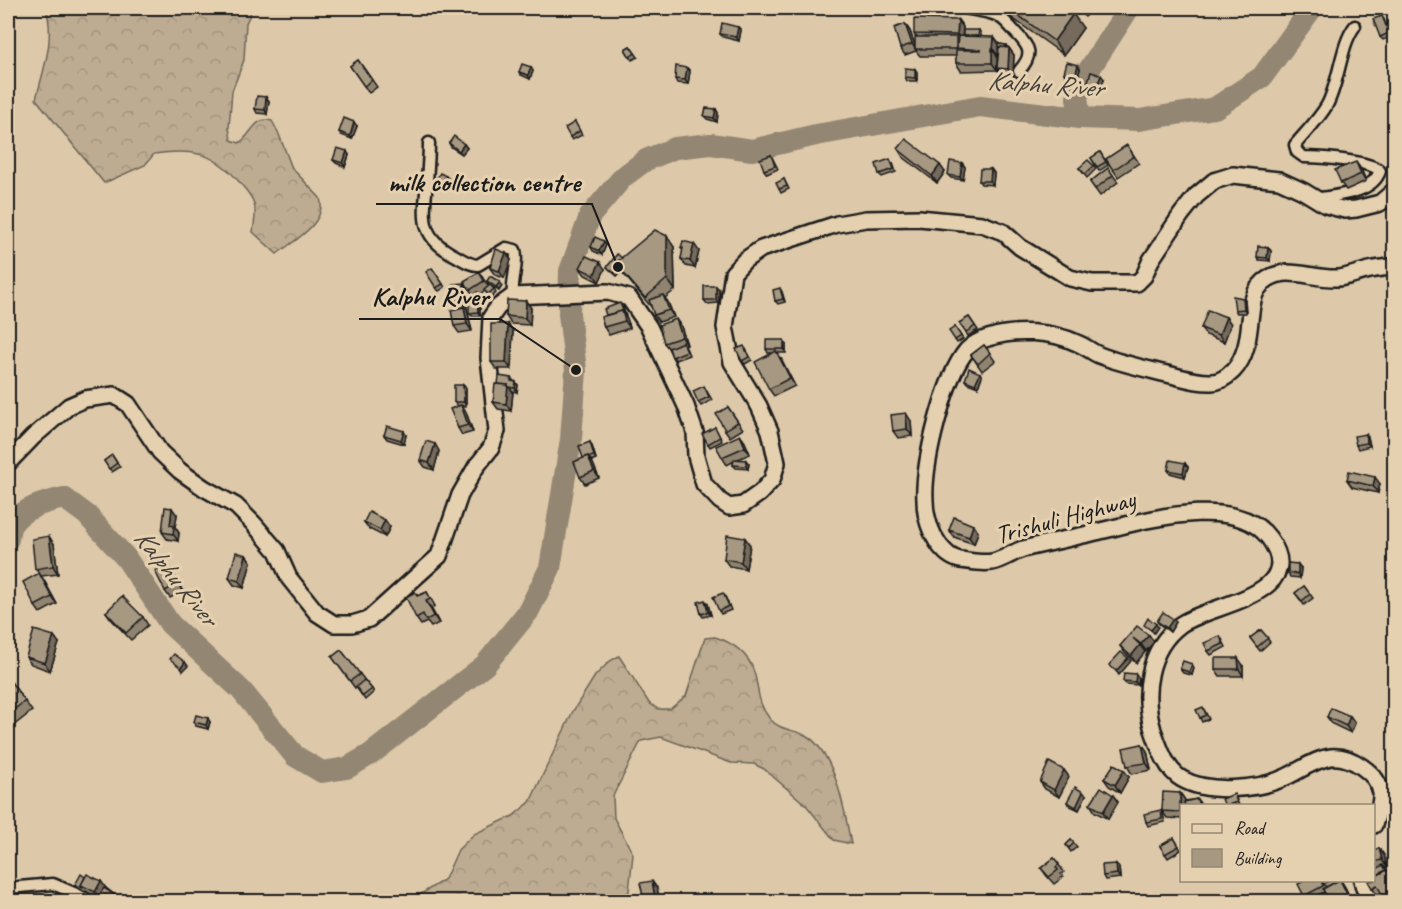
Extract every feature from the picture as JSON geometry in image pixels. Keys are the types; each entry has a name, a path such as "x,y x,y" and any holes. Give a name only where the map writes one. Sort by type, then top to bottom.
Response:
{"street":[{"path":"966,8 996,15 1020,36 1027,45 1029,53 1027,62 1019,71"},
{"path":"1315,199 1364,188 1377,177 1380,171 1366,164 1304,157 1297,152 1295,145 1327,105 1349,33 1355,26"},
{"path":"429,143 424,204 428,233 434,242 445,251 472,265 478,265 506,248 515,250 517,258 512,283 513,296"},
{"path":"8,463 33,437 69,406 85,399 114,395 128,404 160,452 180,471 204,488 237,506 253,523 277,551 289,578 317,613 334,624 352,624 369,619 439,556 460,495 476,467 491,448 497,430 489,358 491,316 513,296 612,292 629,298 649,327 686,406 695,432 696,456 704,484 729,507 742,505 760,493 772,480 777,463 770,430 763,414 732,362 725,327 733,273 745,260 761,249 837,224 866,219 919,218 981,224 1003,232 1020,247 1070,278 1092,283 1137,283 1144,276 1151,260 1181,215 1196,196 1214,181 1233,175 1279,180 1326,206 1345,210 1380,203 1395,191"},
{"name":"Trishuli Highway","path":"1375,821 1381,800 1381,789 1376,780 1365,769 1338,756 1323,759 1283,779 1265,785 1223,789 1188,782 1173,774 1158,746 1148,710 1149,675 1166,640 1177,628 1192,618 1253,596 1273,580 1278,567 1277,552 1265,532 1256,525 1228,516 1178,514 1022,550 992,562 975,561 954,559 944,551 931,533 924,497 934,430 946,393 968,348 981,340 1000,334 1059,336 1079,343 1097,354 1180,378 1212,382 1230,374 1241,360 1249,338 1256,291 1273,276 1291,272 1333,278 1395,266"},
{"path":"1362,882 1364,888 1375,902"},
{"path":"8,888 53,884 95,902"}],"green space":[{"path":"46,8 253,8 246,23 244,60 232,91 229,127 231,140 239,143 261,121 272,121 292,168 320,198 321,207 314,223 277,254 253,232 255,207 252,198 222,165 203,155 181,152 154,154 145,165 104,183 36,99 49,42"},
{"path":"715,637 728,642 744,654 752,666 760,701 770,719 783,728 807,736 825,756 838,785 851,844 834,840 806,805 764,769 754,764 731,763 661,737 641,741 613,796 614,818 633,854 629,891 623,901 410,901 445,879 458,850 474,834 513,816 530,802 573,711 595,676 610,661 619,656 649,703 658,709 670,709 686,696 705,638"}],"building":[{"path":"1008,8 1065,8 1073,14 1054,41"},
{"path":"1382,16 1389,33 1380,37 1373,19"},
{"path":"914,19 958,20 957,35 914,34"},
{"path":"722,23 738,27 736,37 720,34"},
{"path":"905,24 912,44 900,48 894,28"},
{"path":"963,30 979,30 978,36 963,36"},
{"path":"958,36 994,37 992,63 956,63 956,50 982,50 957,48"},
{"path":"915,37 956,37 956,49 915,49"},
{"path":"998,44 1006,45 1005,48 999,47 998,49"},
{"path":"630,46 635,53 630,57 625,49"},
{"path":"999,47 1009,48 1008,69 997,68"},
{"path":"358,60 372,80 364,86 350,66"},
{"path":"1067,62 1078,65 1075,76 1064,73"},
{"path":"522,64 531,67 528,75 519,72"},
{"path":"676,66 687,68 685,80 675,79"},
{"path":"905,68 915,69 915,78 905,77"},
{"path":"1091,72 1101,75 1096,90 1086,87"},
{"path":"257,96 266,97 265,110 255,109"},
{"path":"706,108 716,109 714,118 704,116"},
{"path":"344,118 354,122 350,136 339,132"},
{"path":"575,122 580,131 570,137 565,128"},
{"path":"454,136 464,144 459,151 449,143"},
{"path":"906,139 940,165 932,176 898,149"},
{"path":"1127,145 1134,156 1113,170 1106,159"},
{"path":"337,148 347,151 343,163 333,160"},
{"path":"1100,152 1106,162 1097,167 1091,158"},
{"path":"771,155 775,166 764,170 760,159"},
{"path":"890,159 894,169 879,174 876,164"},
{"path":"1088,160 1094,166 1085,174 1079,168"},
{"path":"950,161 962,163 960,177 948,175"},
{"path":"1356,162 1361,174 1341,183 1335,170"},
{"path":"1108,168 1113,175 1095,189 1090,182"},
{"path":"980,169 991,169 990,181 979,181"},
{"path":"440,173 446,176 442,185 435,182"},
{"path":"784,179 787,186 779,189 776,183"},
{"path":"655,230 667,236 667,279 645,298 615,263"},
{"path":"595,237 604,241 599,251 591,247"},
{"path":"683,241 694,244 690,261 681,259"},
{"path":"1258,246 1268,247 1267,258 1257,257"},
{"path":"496,249 506,253 499,271 490,268"},
{"path":"617,254 622,258 615,263 618,268 614,273 607,267"},
{"path":"586,256 600,262 594,275 580,268"},
{"path":"432,268 443,284 436,288 426,272"},
{"path":"479,272 484,281 470,290 464,281"},
{"path":"490,276 500,282 496,287 487,281"},
{"path":"464,283 465,298 453,298 453,284"},
{"path":"490,285 494,289 488,294 484,290"},
{"path":"704,286 716,286 716,300 704,300"},
{"path":"780,288 783,299 775,301 773,290"},
{"path":"477,292 483,295 481,300 474,297"},
{"path":"663,295 669,310 654,315 649,300"},
{"path":"1233,296 1243,298 1244,309 1235,310"},
{"path":"464,299 465,309 464,307 456,309 455,300"},
{"path":"469,299 477,299 478,312 469,313"},
{"path":"507,300 526,301 525,318 506,316"},
{"path":"620,303 624,313 622,311 606,315 604,309"},
{"path":"464,307 467,324 454,326 451,310"},
{"path":"1208,310 1226,317 1219,335 1201,328"},
{"path":"622,311 625,321 604,327 601,317"},
{"path":"969,317 975,326 966,332 959,323"},
{"path":"676,319 682,337 664,343 659,325"},
{"path":"491,324 508,324 506,362 491,362"},
{"path":"955,327 961,336 955,340 949,331"},
{"path":"766,340 784,340 784,349 766,349"},
{"path":"683,342 687,351 672,357 669,348"},
{"path":"984,345 990,353 978,364 971,355"},
{"path":"744,346 749,357 742,361 736,349"},
{"path":"776,351 790,378 769,389 755,362"},
{"path":"969,368 980,373 975,384 965,380"},
{"path":"499,376 511,378 511,381 516,382 515,388 498,384"},
{"path":"495,384 508,385 506,404 493,402"},
{"path":"454,385 463,385 464,402 454,402"},
{"path":"704,386 709,397 698,402 693,391"},
{"path":"461,405 468,425 458,428 450,409"},
{"path":"728,407 738,422 725,430 716,414"},
{"path":"906,413 907,429 893,431 891,415"},
{"path":"387,426 404,431 401,440 384,435"},
{"path":"715,427 720,437 708,444 702,434"},
{"path":"1366,434 1367,443 1356,445 1354,436"},
{"path":"740,435 745,447 722,457 716,446"},
{"path":"426,441 435,444 429,463 420,460"},
{"path":"590,442 594,456 583,458 579,446"},
{"path":"112,455 117,463 109,469 104,461"},
{"path":"588,456 594,471 580,477 574,462"},
{"path":"734,459 746,460 746,466 733,465"},
{"path":"1170,460 1185,463 1183,473 1168,470"},
{"path":"1349,471 1375,477 1373,486 1347,480"},
{"path":"165,507 172,508 170,525 174,526 173,534 162,532"},
{"path":"369,512 385,520 380,530 364,522"},
{"path":"954,517 973,525 969,537 949,530"},
{"path":"727,535 745,538 741,562 724,559"},
{"path":"49,536 53,566 35,569 32,539"},
{"path":"236,552 246,555 239,581 229,578"},
{"path":"1288,563 1298,564 1298,574 1288,573"},
{"path":"167,564 178,584 165,591 155,571"},
{"path":"39,573 52,597 35,606 23,582"},
{"path":"1304,586 1310,594 1302,601 1295,593"},
{"path":"415,592 417,596 427,592 430,599 426,601 434,616 426,620 423,614 416,618 406,597"},
{"path":"723,593 729,606 719,611 713,597"},
{"path":"122,596 143,617 126,633 106,612"},
{"path":"705,600 708,612 701,614 698,602"},
{"path":"1163,612 1173,619 1167,628 1157,621"},
{"path":"1148,618 1156,624 1151,630 1144,625"},
{"path":"1137,626 1149,635 1141,644 1133,638 1140,645 1131,656 1120,646"},
{"path":"34,630 54,636 45,663 26,657"},
{"path":"1261,630 1268,638 1257,647 1250,638"},
{"path":"1220,636 1223,644 1208,651 1204,643"},
{"path":"341,650 360,674 350,681 332,657"},
{"path":"1121,652 1128,658 1116,671 1109,665"},
{"path":"174,654 185,662 181,668 170,659"},
{"path":"1215,658 1238,658 1239,669 1215,669"},
{"path":"1183,661 1192,664 1189,672 1180,669"},
{"path":"1124,673 1136,674 1135,682 1123,681"},
{"path":"8,678 25,701 8,714"},
{"path":"364,680 372,689 363,696 356,687"},
{"path":"1203,707 1206,715 1200,718 1196,710"},
{"path":"1331,708 1350,716 1346,726 1327,717"},
{"path":"196,715 208,718 206,725 194,722"},
{"path":"1142,744 1146,763 1127,766 1123,748"},
{"path":"1049,762 1064,770 1054,790 1040,782"},
{"path":"1114,764 1124,770 1115,785 1104,779"},
{"path":"1075,787 1083,792 1076,807 1067,802"},
{"path":"1101,787 1113,795 1103,812 1090,804"},
{"path":"1163,792 1180,793 1180,812 1162,811"},
{"path":"1234,794 1237,802 1224,804 1222,799"},
{"path":"1197,799 1198,804 1184,804 1184,802"},
{"path":"1161,810 1162,819 1146,822 1144,814"},
{"path":"1174,838 1179,846 1165,854 1160,846"},
{"path":"1071,840 1074,843 1069,848 1066,845"},
{"path":"1379,848 1382,860 1375,862 1375,850"},
{"path":"1054,858 1059,864 1056,867 1058,870 1049,877 1041,868"},
{"path":"1116,864 1117,874 1103,876 1102,865"},
{"path":"1383,865 1386,870 1375,876 1375,870"},
{"path":"1387,870 1395,881 1395,890 1383,896 1377,885 1372,888 1369,882 1375,882 1375,876"},
{"path":"81,874 85,877 81,885 83,888 75,885"},
{"path":"87,874 101,881 95,892 81,885"},
{"path":"652,881 655,898 644,900 640,883"},
{"path":"1322,882 1323,886 1304,896 1298,884"},
{"path":"1327,882 1334,883 1326,887 1324,884"},
{"path":"1335,882 1341,882 1349,898 1343,902 1329,902 1323,889"},
{"path":"104,888 115,895 111,902 104,902 98,897"},
{"path":"1324,892 1328,899 1324,902 1310,902 1309,899"},
{"path":"120,896 126,902 116,902"}],"waterway":[{"path":"1080,118 1077,98 1085,76 1129,8"},
{"name":"Kalphu River","path":"8,539 11,526 16,518 42,504 64,498 87,515 126,558 170,624 241,690 295,756 322,772 347,768 371,754 485,665 528,612 550,568 571,439 576,370 569,314 570,271 590,216 623,177 646,160 675,148 711,144 752,150 816,135 980,106 1080,118 1139,120 1215,108 1262,77 1312,8"}],"place":[{"name":"milk collection centre","path":"618,267"},
{"name":"Kalphu River","path":"576,370"}]}
